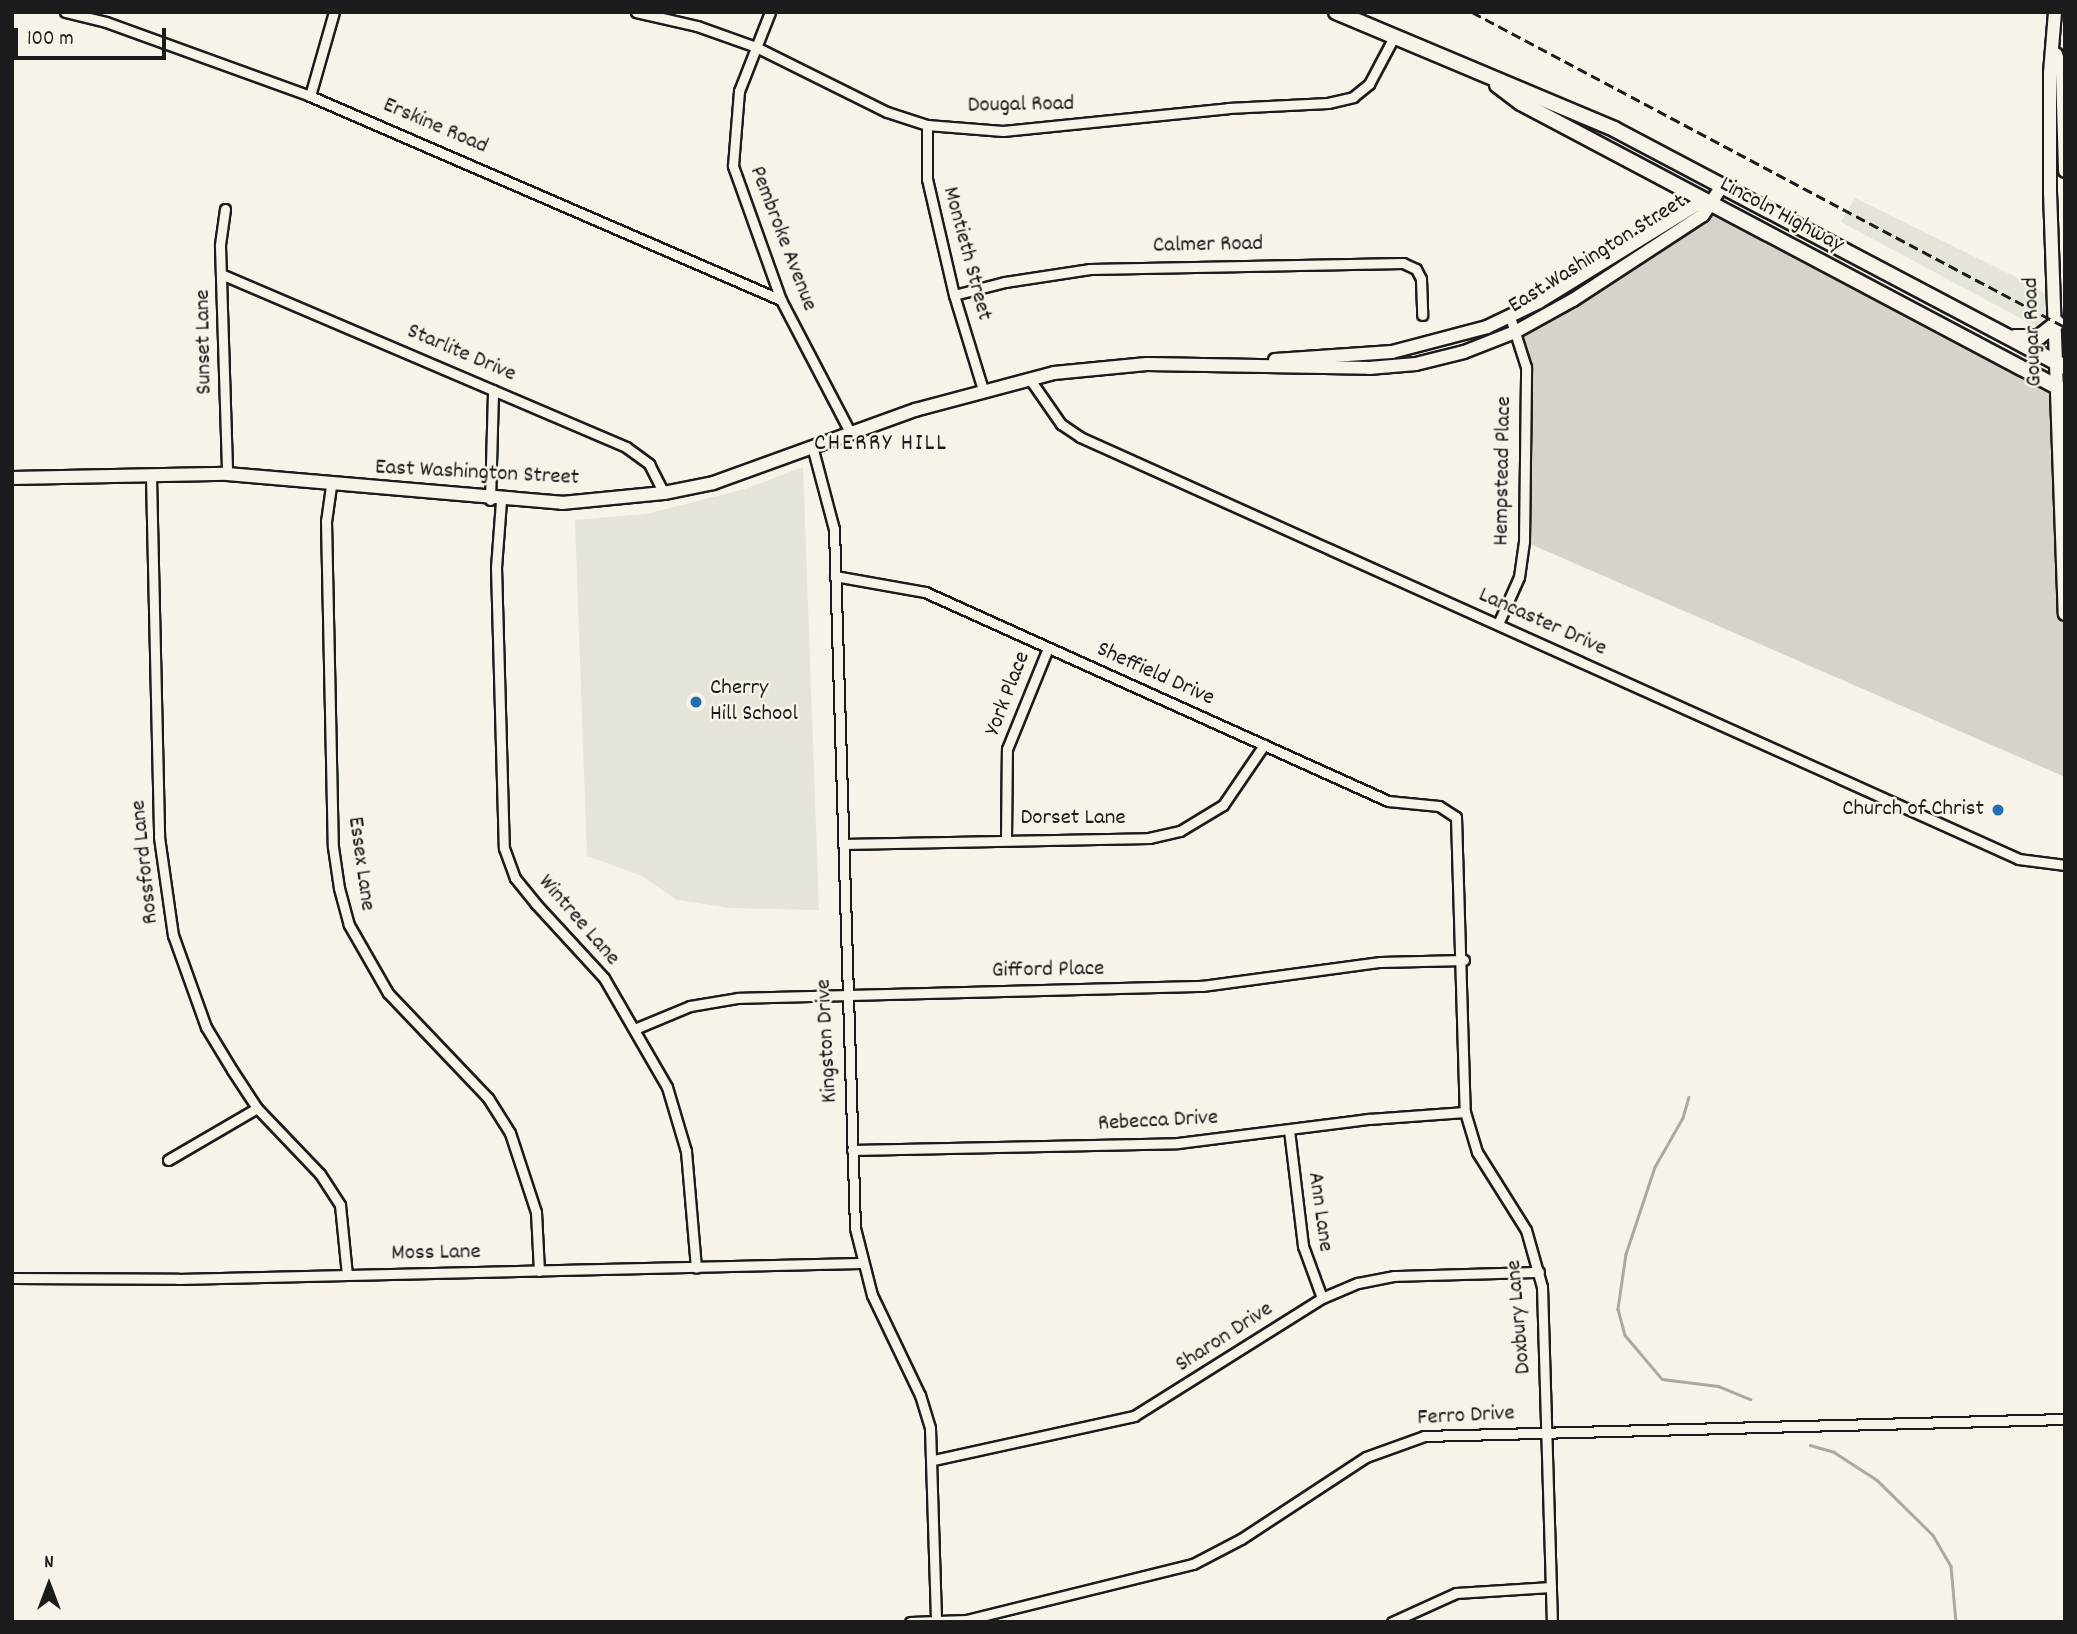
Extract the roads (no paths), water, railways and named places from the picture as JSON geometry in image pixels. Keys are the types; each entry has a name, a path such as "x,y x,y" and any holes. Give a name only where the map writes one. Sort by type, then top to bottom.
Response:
{"main road":[{"name":"Lincoln Highway","path":"1336,12 1487,78 1574,110 2061,365"},
{"name":"Lincoln Highway","path":"1487,78 1521,103 2061,389"},
{"path":"2004,335 2039,337 2057,323"}],"street":[{"name":"Erskine Road","path":"65,12 106,22 310,96 781,300"},
{"path":"310,96 334,12"},
{"name":"Dougal Road","path":"636,12 697,26 756,47 887,112 927,125 1003,131 1228,108 1328,103 1353,97 1369,84 1394,37"},
{"name":"Pembroke Avenue","path":"771,12 739,91 733,166 781,300 849,432"},
{"name":"Gougar Road","path":"2055,12 2055,50 2050,74 2050,181 2061,365 2065,614"},
{"name":"Gougar Road","path":"2055,50 2062,73 2065,171"},
{"name":"Montieth Street","path":"927,125 927,179 954,295 983,390"},
{"name":"East Washington Street","path":"12,478 227,474 331,486 562,503 664,493 713,483 849,432 1028,378 1115,366 1257,363 1393,367 1440,359 1515,332 1703,215 1722,186"},
{"name":"East Washington Street","path":"1257,363 1413,348 1510,317 1696,205 1710,203"},
{"name":"Sunset Lane","path":"225,209 223,275 227,474"},
{"name":"Calmer Road","path":"954,295 1005,282 1090,269 1403,263 1416,269 1421,279 1422,315"},
{"name":"Starlite Drive","path":"223,275 626,447 649,464 664,493"},
{"name":"Hempstead Place","path":"1498,624 1519,577 1524,541 1526,367 1510,317"},
{"name":"Lancaster Drive","path":"1028,378 1043,403 1080,437 2019,859 2065,865"},
{"name":"Wintree Lane","path":"493,390 504,848 515,878 604,978 637,1028 667,1087 686,1151 695,1268"},
{"name":"Kingston Drive","path":"812,446 834,529 845,995 860,1263 920,1395 934,1460 936,1621"},
{"name":"Rossford Lane","path":"151,477 159,837 164,887 173,935 206,1027 257,1108 320,1174 340,1205 347,1275"},
{"name":"Essex Lane","path":"331,486 326,535 333,847 339,888 349,925 388,993 488,1098 510,1133 536,1212 539,1271"},
{"name":"Sheffield Drive","path":"835,576 925,592 1388,801 1439,806 1456,817"},
{"name":"York Place","path":"1006,839 1007,749 1048,648"},
{"name":"Dorset Lane","path":"843,844 1149,838 1180,831 1223,806 1264,746"},
{"name":"Doxbury Lane","path":"1456,817 1464,960 1465,1112 1477,1152 1516,1210 1539,1272 1548,1432 1552,1622"},
{"name":"Gifford Place","path":"637,1028 677,1009 716,1000 1202,986 1380,962 1464,960"},
{"path":"168,1160 257,1108"},
{"name":"Rebecca Drive","path":"852,1150 1178,1143 1465,1112"},
{"name":"Ann Lane","path":"1289,1129 1303,1246 1322,1298"},
{"name":"Moss Lane","path":"12,1278 347,1275 860,1263"},
{"name":"Sharon Drive","path":"934,1460 965,1457 1134,1416 1322,1298 1384,1278 1539,1272"},
{"name":"Ferro Drive","path":"910,1622 966,1619 1193,1564 1241,1539 1366,1457 1406,1439 1548,1432 2065,1419"},
{"path":"1392,1622 1457,1593 1551,1587"}],"waterway":[{"path":"1689,1097 1683,1118 1655,1167 1626,1254 1618,1309 1625,1335 1662,1379 1718,1386 1750,1399"},
{"path":"1810,1445 1834,1452 1877,1480 1933,1535 1951,1566 1956,1622"}],"railway":[{"path":"1472,12 2065,327"}],"place":[{"name":"Cherry Hill School","path":"696,702"},
{"name":"Church of Christ","path":"1998,810"}],"district":[{"name":"CHERRY HILL","path":"881,445"}]}
